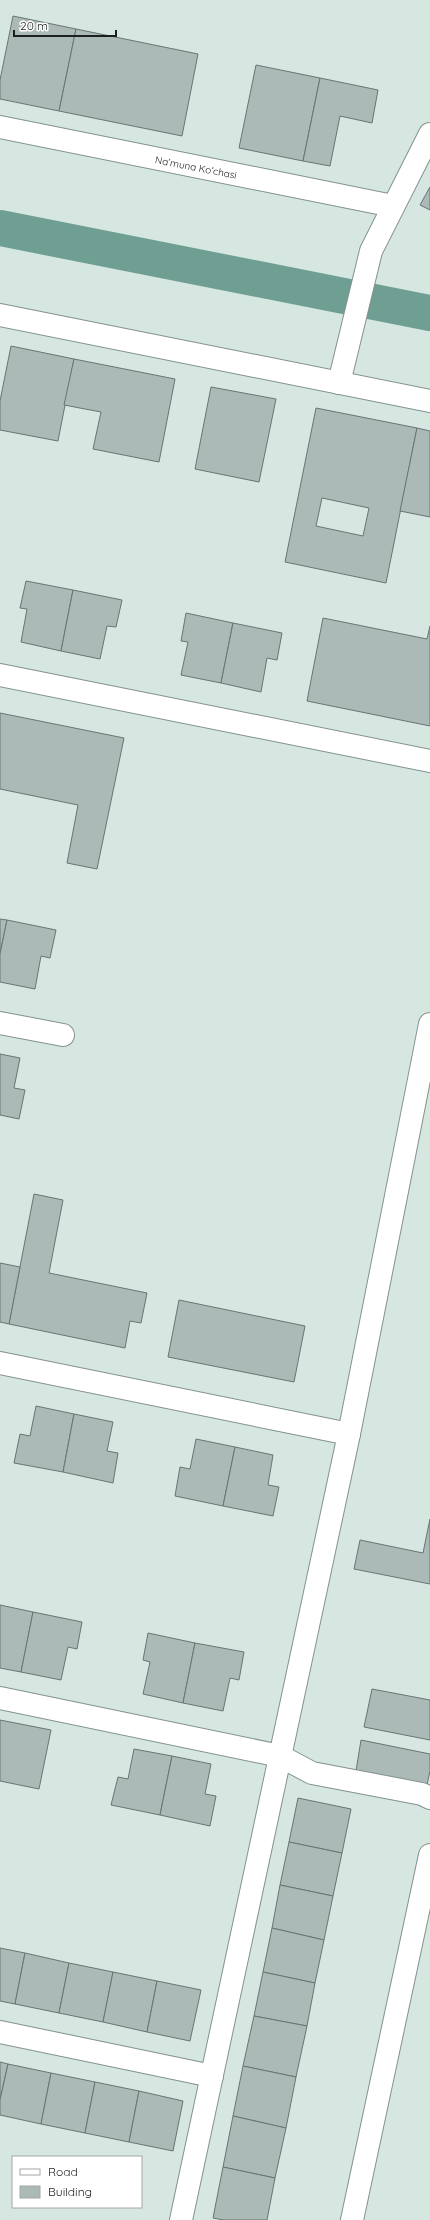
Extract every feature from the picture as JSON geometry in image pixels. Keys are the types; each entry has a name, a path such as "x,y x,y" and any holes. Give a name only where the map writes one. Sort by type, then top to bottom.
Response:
{"street":[{"name":"Na’muna Ko’chasi","path":"0,127 393,206"},
{"path":"339,383 371,251 430,134"},
{"path":"0,315 430,402"},
{"path":"0,675 430,761"},
{"path":"0,1023 62,1036"},
{"path":"181,2220 349,1434 430,1024"},
{"path":"0,1363 349,1434"},
{"path":"0,1698 280,1756 312,1773 422,1794 430,1798"},
{"path":"352,2220 430,1855"},
{"path":"0,2032 212,2076"}],"building":[{"path":"13,16 76,29 59,111 0,99 0,80"},
{"path":"76,29 198,54 182,136 59,111"},
{"path":"256,65 320,78 303,161 239,148"},
{"path":"320,78 378,90 372,123 340,116 330,166 303,161"},
{"path":"430,187 430,210 420,205"},
{"path":"11,346 74,359 58,441 0,430 0,401"},
{"path":"74,359 175,379 159,462 93,449 101,412 64,405"},
{"path":"211,387 276,399 259,482 195,469"},
{"path":"316,408 417,428 386,583 285,562","holes":["322,498 369,508 363,536 316,526"]},
{"path":"417,428 430,431 430,517 400,511"},
{"path":"26,581 73,590 61,651 21,642 27,609 20,608"},
{"path":"73,590 122,600 116,627 107,626 100,659 61,651"},
{"path":"186,613 233,623 221,683 181,675 188,642 181,641"},
{"path":"323,618 427,639 430,626 430,726 307,701"},
{"path":"233,623 282,633 277,660 267,658 261,692 221,683"},
{"path":"0,713 124,738 97,869 67,863 78,805 0,789"},
{"path":"0,919 7,920 0,954"},
{"path":"7,920 56,930 50,958 41,956 35,989 0,982 0,954"},
{"path":"0,1054 20,1058 14,1088 25,1090 19,1119 0,1115"},
{"path":"34,1194 63,1200 49,1273 147,1293 141,1323 130,1321 125,1348 9,1324"},
{"path":"0,1263 20,1267 9,1324 0,1322"},
{"path":"179,1300 305,1326 294,1382 168,1357"},
{"path":"36,1406 74,1414 63,1472 14,1463 20,1434 30,1436"},
{"path":"74,1414 113,1422 107,1451 118,1453 113,1483 63,1472"},
{"path":"196,1439 235,1447 223,1506 175,1496 180,1467 190,1469"},
{"path":"235,1447 273,1455 268,1485 279,1487 273,1516 223,1506"},
{"path":"430,1519 430,1584 354,1569 360,1540 423,1553"},
{"path":"0,1605 33,1612 21,1672 0,1668"},
{"path":"33,1612 82,1622 77,1649 68,1647 61,1680 21,1672"},
{"path":"148,1633 195,1643 183,1703 143,1694 150,1662 143,1660"},
{"path":"195,1643 244,1652 239,1680 230,1678 223,1711 183,1703"},
{"path":"372,1689 430,1700 430,1740 364,1727"},
{"path":"0,1720 51,1730 39,1789 0,1781"},
{"path":"361,1740 430,1754 430,1771 427,1785 356,1771"},
{"path":"134,1749 172,1756 160,1815 111,1805 118,1777 128,1779"},
{"path":"172,1756 211,1764 205,1794 216,1796 210,1826 160,1815"},
{"path":"298,1798 351,1809 342,1853 289,1842"},
{"path":"289,1842 342,1853 333,1896 280,1885"},
{"path":"280,1885 333,1896 324,1940 272,1928"},
{"path":"272,1928 324,1940 315,1983 263,1972"},
{"path":"0,1948 25,1953 15,2004 0,2001"},
{"path":"25,1953 69,1963 59,2013 15,2004"},
{"path":"69,1963 113,1972 103,2022 59,2013"},
{"path":"113,1972 157,1981 147,2032 103,2022"},
{"path":"263,1972 315,1983 307,2026 254,2016"},
{"path":"157,1981 201,1990 190,2041 147,2032"},
{"path":"254,2016 307,2026 296,2077 243,2066"},
{"path":"0,2062 8,2064 0,2100"},
{"path":"8,2064 51,2073 41,2124 0,2115 0,2100"},
{"path":"243,2066 296,2077 286,2128 233,2116"},
{"path":"51,2073 95,2082 85,2133 41,2124"},
{"path":"95,2082 139,2091 129,2142 85,2133"},
{"path":"139,2091 183,2101 173,2151 129,2142"},
{"path":"233,2116 286,2128 275,2178 223,2167"},
{"path":"223,2167 275,2178 267,2220 224,2220 213,2218"}],"waterway":[{"path":"0,228 430,313"}]}
